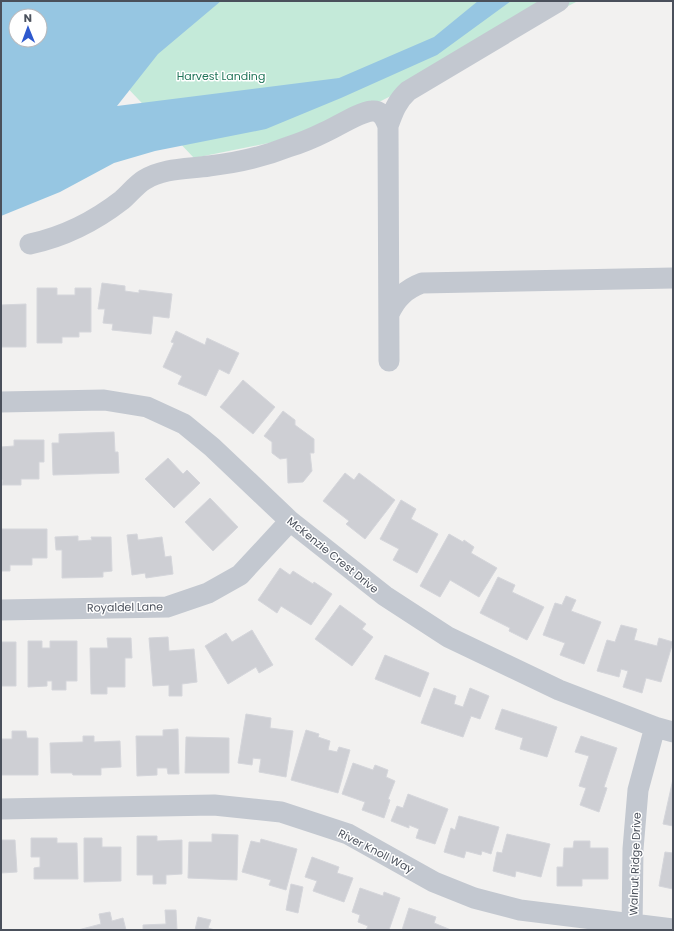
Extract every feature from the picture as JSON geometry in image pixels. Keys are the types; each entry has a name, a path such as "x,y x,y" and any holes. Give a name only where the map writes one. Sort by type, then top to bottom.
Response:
{"street":[{"path":"30,244 45,241 86,224 121,200 144,180 161,172 238,162 259,157 287,148 323,133 408,91 559,1"},
{"path":"388,126 400,99 408,91"},
{"path":"360,115 372,111 380,113 385,118 388,126 389,361"},
{"path":"389,260 396,273 401,278 408,281 422,283 673,278"},
{"path":"389,314 397,299 402,294 412,286 422,283"},
{"name":"McKenzie Crest Drive","path":"1,402 104,400 147,406 184,424 212,447 290,521 385,596 448,637 558,690 664,730"},
{"name":"Royaldel Lane","path":"1,610 167,607 208,593 240,575 290,521"},
{"name":"Walnut Ridge Drive","path":"632,927 633,849 638,790 664,730"},
{"name":"River Knoll Way","path":"1,809 214,805 281,812 348,834 434,882 474,898 520,910 632,927 673,929"}],"green space":[{"name":"Harvest Landing","path":"45,1 578,1 318,133 194,158"}],"water":[{"path":"1,1 221,1 158,54 117,106 339,78 434,37 478,1 511,1 437,55 341,98 266,129 155,151 114,163 60,192 1,216"}],"building":[{"path":"102,283 125,286 125,291 139,293 139,290 172,294 169,318 153,316 151,334 112,330 113,324 103,323 105,309 98,309"},
{"path":"37,288 57,288 57,295 75,295 75,288 91,288 91,332 79,332 79,337 62,337 62,343 37,343"},
{"path":"26,304 26,347 1,347 1,305"},
{"path":"176,331 205,345 207,338 239,353 229,374 219,369 206,396 178,384 182,376 163,367 174,343 171,342"},
{"path":"243,380 275,407 253,434 220,407"},
{"path":"283,411 295,420 295,425 314,439 314,453 310,453 312,471 303,482 288,483 287,458 280,459 272,453 272,442 264,436"},
{"path":"114,432 115,452 118,452 119,473 53,475 52,443 59,443 59,434"},
{"path":"14,440 44,440 44,462 39,462 39,479 21,479 21,485 2,485 1,447 14,446"},
{"path":"168,458 183,474 187,470 200,483 174,508 145,479"},
{"path":"345,473 354,480 359,473 395,500 365,539 346,524 349,521 323,501"},
{"path":"210,498 238,527 213,551 185,522"},
{"path":"401,500 416,509 411,519 438,534 417,573 393,560 399,549 380,539"},
{"path":"1,529 47,529 47,558 32,558 32,565 10,565 10,571 1,571"},
{"path":"137,534 138,540 162,537 165,557 171,556 173,574 146,578 145,573 132,575 127,535"},
{"path":"449,534 463,542 464,540 474,547 471,553 497,568 479,597 450,580 440,597 420,586"},
{"path":"78,536 78,541 92,540 91,537 111,537 112,571 103,572 103,577 62,578 62,550 56,550 55,537"},
{"path":"280,568 290,575 293,571 332,594 311,625 281,606 277,613 258,600"},
{"path":"498,577 515,585 512,592 544,607 527,640 509,631 510,628 480,613"},
{"path":"566,596 576,600 571,611 601,622 584,664 560,655 565,643 543,635 555,603 562,605"},
{"path":"340,605 366,624 362,629 373,637 352,666 315,639"},
{"path":"621,625 637,629 634,640 657,646 659,638 673,642 661,682 646,678 642,693 623,687 628,671 621,669 619,677 597,671 607,640 615,642"},
{"path":"252,630 273,665 259,673 256,667 228,684 205,646 226,633 232,642"},
{"path":"168,637 169,651 194,649 197,682 182,684 182,696 169,696 169,685 153,686 149,638"},
{"path":"107,638 131,638 132,658 125,658 125,687 107,687 107,694 91,694 90,648 108,648"},
{"path":"28,641 42,641 42,648 50,648 50,641 77,641 77,681 66,681 66,690 52,690 52,681 47,681 47,686 28,687"},
{"path":"1,642 16,642 16,686 1,686"},
{"path":"385,655 429,673 420,697 375,679"},
{"path":"434,688 456,696 454,704 463,707 470,688 489,696 480,719 471,716 463,737 421,723"},
{"path":"502,709 557,727 547,757 520,749 523,738 495,729"},
{"path":"246,714 271,718 270,728 293,731 286,777 259,772 261,759 253,758 252,765 238,763"},
{"path":"178,729 179,774 168,774 167,768 157,768 157,775 137,776 136,736 163,736 163,730"},
{"path":"306,730 319,734 318,737 330,741 328,750 337,752 339,747 350,750 338,793 291,780"},
{"path":"12,731 26,731 27,738 38,738 38,775 1,775 1,739 12,739"},
{"path":"83,736 94,736 94,742 120,741 121,767 101,768 101,775 51,773 50,743 83,742"},
{"path":"581,736 617,748 604,787 607,788 599,812 580,805 586,788 579,786 589,756 575,752"},
{"path":"186,737 229,738 229,773 185,773"},
{"path":"353,763 373,770 375,765 388,770 386,777 395,781 388,799 390,800 384,818 362,810 365,802 342,794"},
{"path":"673,779 673,826 663,824"},
{"path":"408,794 448,809 435,844 416,838 419,829 409,825 409,828 391,821 397,806 403,808"},
{"path":"459,816 499,827 491,854 482,851 481,855 466,851 464,858 444,852 451,828 455,830"},
{"path":"212,834 238,835 237,880 188,878 189,842 212,842"},
{"path":"507,834 550,844 541,877 516,871 515,877 493,871 497,852 502,853"},
{"path":"137,836 157,836 157,841 182,840 182,874 166,875 166,884 153,884 153,875 137,875"},
{"path":"31,838 57,838 57,843 77,843 78,879 34,879 34,868 40,867 40,857 31,857"},
{"path":"84,838 102,838 102,847 121,847 121,881 84,882"},
{"path":"261,839 297,849 286,890 269,885 271,880 242,872 251,841 260,843"},
{"path":"1,840 15,840 17,872 1,873"},
{"path":"574,841 590,841 590,848 608,848 608,879 582,879 582,886 557,886 557,867 563,867 564,848 573,848"},
{"path":"665,852 673,853 673,889 659,886"},
{"path":"312,857 339,867 337,873 353,878 344,902 313,891 317,881 305,877"},
{"path":"291,884 303,887 298,913 286,910"},
{"path":"360,888 383,896 384,892 400,898 389,930 366,930 368,926 358,922 360,915 352,912"},
{"path":"409,908 436,917 434,923 451,930 402,930"},
{"path":"165,910 176,910 177,930 143,930 143,925 166,924"},
{"path":"110,912 112,921 123,918 126,930 78,930 101,924 99,914"},
{"path":"198,917 211,920 208,928 215,930 195,930"}]}
